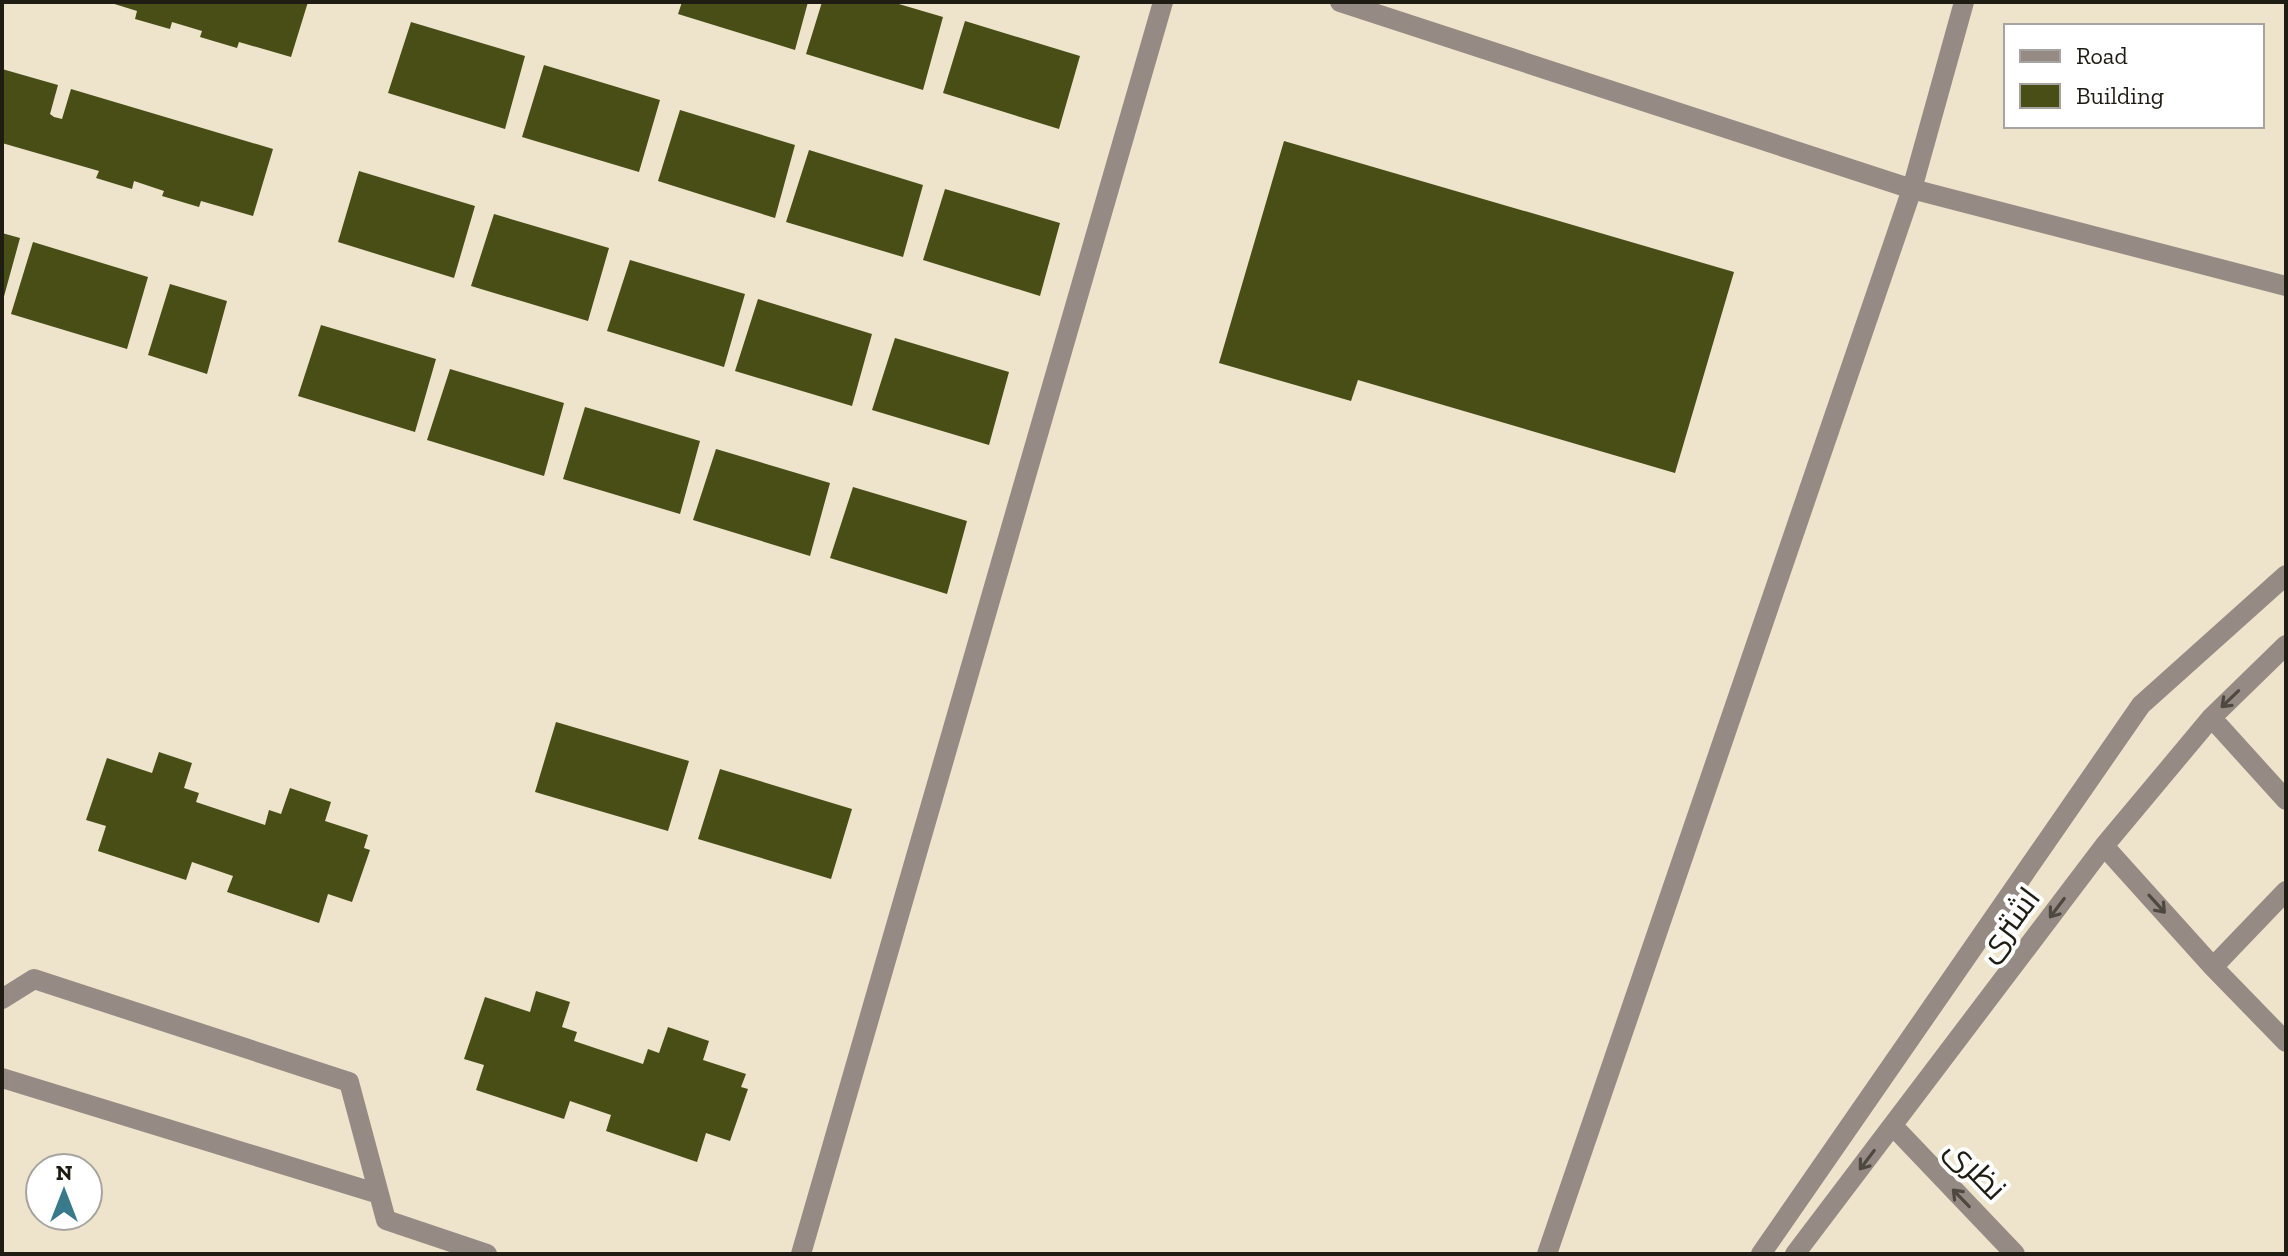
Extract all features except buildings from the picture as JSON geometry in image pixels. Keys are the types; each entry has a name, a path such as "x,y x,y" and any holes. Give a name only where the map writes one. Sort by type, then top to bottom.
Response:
{"street":[{"path":"801,1254 1163,2"},
{"path":"1340,2 1912,189 2286,286"},
{"path":"1547,1254 1912,189 1964,2"},
{"path":"1761,1254 2141,705 2286,575"},
{"name":"اشتری","path":"1795,1254 2104,846 2211,718 2286,645"},
{"path":"2219,726 2286,800"},
{"path":"2104,846 2213,967 2286,1042"},
{"path":"2213,967 2286,891"},
{"path":"2,999 34,979 349,1082 386,1220 487,1254"},
{"path":"2,1078 379,1194"},
{"name":"نظری","path":"1893,1126 2015,1254"}]}
